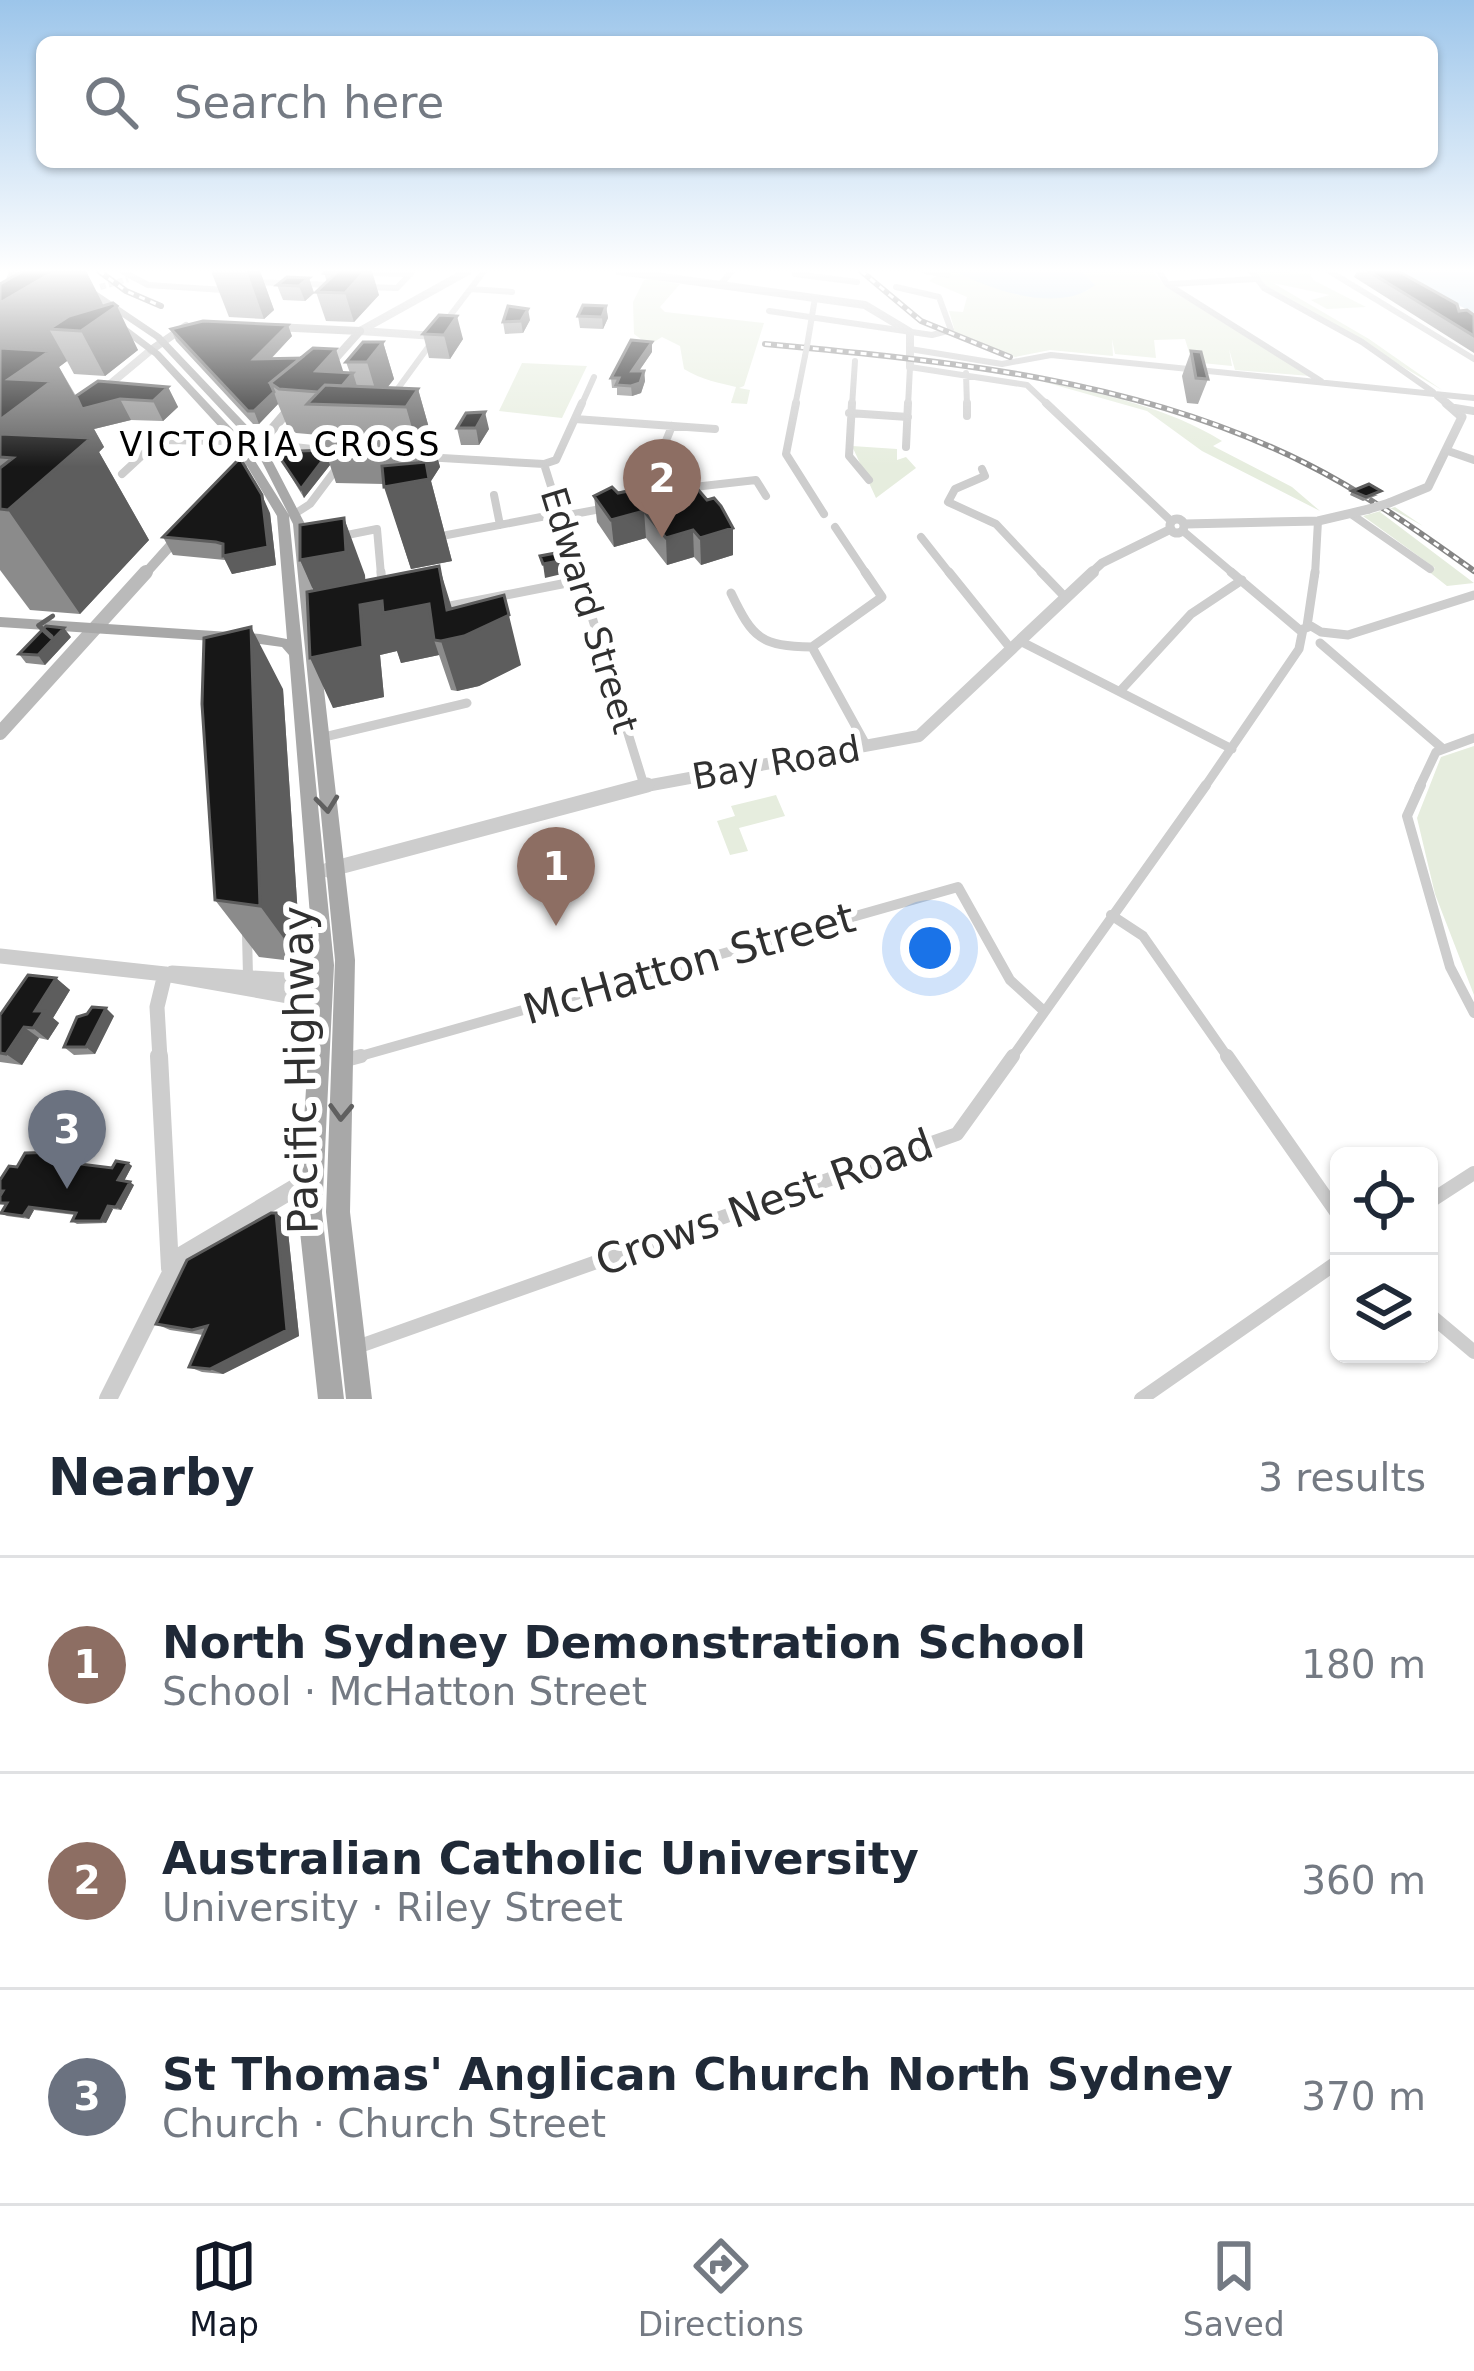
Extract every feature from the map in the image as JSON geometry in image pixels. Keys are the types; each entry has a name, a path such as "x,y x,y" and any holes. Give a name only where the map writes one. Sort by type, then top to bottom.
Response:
{"main road":[{"name":"Pacific Highway","path":"129,336 156,346"},
{"name":"Pacific Highway","path":"144,336 258,442 306,542 331,992 342,1061 338,1212 359,1399"},
{"name":"Pacific Highway","path":"150,336 165,363 248,455 283,516 309,633 297,656 326,871"},
{"path":"156,346 172,336"},
{"path":"321,374 355,336"},
{"path":"233,470 307,390"},
{"path":"240,426 253,429 277,422"},
{"path":"0,733 188,521"},
{"path":"0,622 213,640 309,633"},
{"path":"260,639 286,643 297,656"},
{"name":"Pacific Highway","path":"331,992 310,1179 314,1264 331,1399"}],"street":[{"path":"386,404 436,336"},
{"path":"809,336 786,454 824,514"},
{"path":"906,447 910,336"},
{"path":"1250,336 1325,384"},
{"path":"1353,336 1455,408 1462,419 1448,451 1474,460"},
{"path":"1436,336 1474,359"},
{"path":"94,397 156,346"},
{"path":"910,349 1002,364 1051,355 1474,398"},
{"path":"856,361 849,455 869,481"},
{"path":"128,369 148,362 165,363"},
{"path":"910,367 1030,387 1177,526 1442,748"},
{"path":"966,373 967,416"},
{"name":"Edward Street","path":"594,377 556,460 544,464 644,786"},
{"path":"1455,408 1474,411"},
{"path":"849,413 908,417"},
{"path":"574,419 715,429"},
{"path":"657,463 672,426"},
{"path":"122,474 153,441 228,442"},
{"path":"258,442 346,452 310,504 296,513"},
{"name":"Bay Road","path":"326,871 644,786 924,732 1102,563 1177,526 1318,521 1389,502 1428,487 1448,451"},
{"path":"410,456 544,464"},
{"path":"982,470 985,476 980,482 956,489 948,502 996,524 1065,597"},
{"path":"679,488 714,488 756,480 766,496"},
{"path":"494,495 500,525"},
{"path":"446,535 624,501"},
{"path":"1351,514 1430,568"},
{"path":"1310,636 1318,521"},
{"path":"731,593 760,643 772,648 812,647 882,597 835,527"},
{"path":"333,537 377,529 382,591"},
{"path":"921,536 1016,645 1122,689 1232,749"},
{"path":"431,610 582,580"},
{"path":"1122,689 1200,603 1242,580"},
{"path":"1310,636 1350,632 1474,595"},
{"name":"Crows Nest Road","path":"352,1348 957,1134 1310,636"},
{"path":"812,647 866,745"},
{"path":"320,738 467,703"},
{"path":"1474,738 1442,748 1426,770 1407,816 1450,967 1474,1013"},
{"name":"McHatton Street","path":"342,1061 958,887 1010,980 1044,1011"},
{"path":"1112,915 1143,936 1330,1203"},
{"path":"245,917 248,976"},
{"path":"0,956 331,992"},
{"path":"164,974 194,970 303,982 331,992"},
{"path":"164,974 157,1007 170,1270"},
{"path":"1438,1196 1474,1173"},
{"path":"108,1399 170,1270 190,1247 310,1179"},
{"path":"1141,1399 1330,1268"},
{"path":"1438,1322 1474,1352"}],"green space":[{"path":"637,336 760,336 744,386 739,388 750,390 747,404 731,403 736,387 684,369 680,346 662,337 649,345"},
{"path":"961,336 1246,336 1310,376 1235,370 1229,349 1232,366 1192,362 1185,339 1154,340 1156,358 1115,354 1112,339 1113,356 1050,350 1015,357"},
{"path":"1351,336 1369,339 1442,390"},
{"path":"522,363 587,366 562,418 499,411"},
{"path":"1041,381 1134,403 1201,429 1222,441 1213,446 1292,487 1320,511 1202,451 1147,411"},
{"path":"852,446 897,449 897,460 906,457 916,468 876,498"},
{"path":"1387,509 1380,512 1474,583 1447,586 1428,571 1435,568 1363,516"},
{"path":"1474,746 1474,995 1435,894 1417,818 1441,757"},
{"path":"776,795 785,816 739,828 748,851 730,855 717,821 735,816 731,806"}],"building":[{"path":"178,336 277,336 254,359 301,358 270,383 274,392 248,411"},
{"path":"631,340 652,342 632,371 644,371 640,383 616,385 619,378 611,378"},
{"path":"363,342 383,342 367,362 346,362"},
{"path":"0,348 50,351 9,379 52,381 0,420"},
{"path":"313,348 336,349 316,371 353,373 342,386 325,385 318,392 279,389 270,383"},
{"path":"1191,351 1201,352 1208,379 1196,378"},
{"path":"98,381 168,387 153,401 120,399 82,409 76,396"},
{"path":"325,385 418,389 406,407 307,404"},
{"path":"485,412 476,428 457,428 466,413"},
{"path":"0,434 91,438 8,510 0,509 0,468 13,458 0,457"},
{"path":"324,450 326,456 301,489 276,452"},
{"path":"240,458 262,495 268,547 223,556 223,544 163,537"},
{"path":"426,462 429,479 384,487 382,466"},
{"path":"689,479 707,500 714,498 733,528 700,538 693,530 666,538 644,511 611,520 594,496 612,487 618,493"},
{"path":"1369,484 1381,491 1366,497 1352,491"},
{"path":"344,518 346,552 300,560 300,525"},
{"path":"561,552 564,560 543,564 540,556"},
{"path":"439,566 447,610 504,595 509,615 441,641 434,640 429,604 383,613 382,601 360,605 363,647 310,658 307,592"},
{"path":"46,626 64,628 38,655 19,654"},
{"path":"251,627 260,906 215,900 202,704 204,638"},
{"path":"28,975 56,978 35,1011 44,1011 33,1028 24,1027 6,1054 0,1053 0,1015"},
{"path":"92,1007 106,1008 86,1047 64,1047 77,1017"},
{"path":"61,1152 56,1161 112,1168 116,1161 128,1163 118,1180 130,1182 116,1207 108,1206 101,1221 72,1221 76,1213 29,1207 23,1216 1,1213 7,1203 0,1203 0,1180 9,1166 17,1167 25,1153"},
{"path":"276,1213 287,1330 210,1369 189,1367 207,1326 192,1330 156,1324 187,1260"}],"railway":[{"path":"959,336 1010,357"},
{"path":"765,344 1041,378 1176,411 1305,463 1474,571"}],"place":[{"name":"Australian Catholic University","path":"662,538"},
{"name":"North Sydney Demonstration School","path":"556,926"},
{"name":"St Thomas' Anglican Church North Sydney","path":"67,1189"}],"district":[{"name":"VICTORIA CROSS","path":"281,444"}]}
